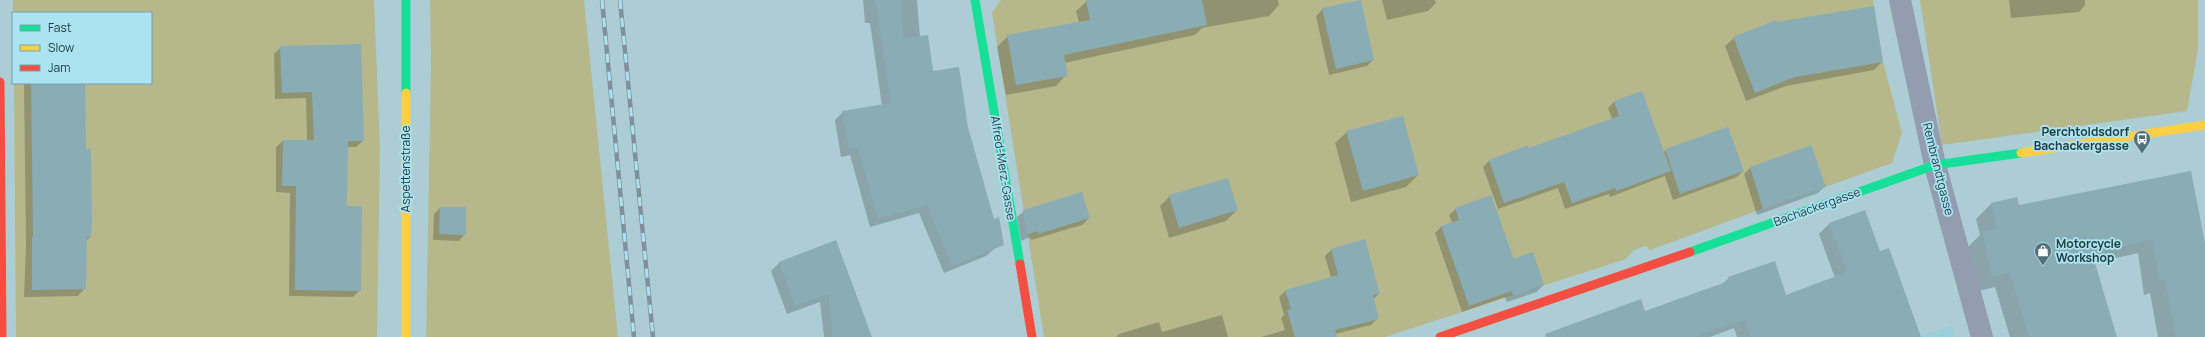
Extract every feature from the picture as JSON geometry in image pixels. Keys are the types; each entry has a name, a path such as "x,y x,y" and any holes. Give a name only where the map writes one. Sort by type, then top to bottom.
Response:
{"street":[{"name":"Aspettenstraße","path":"406,0 406,337"},
{"name":"Alfred-Merz-Gasse","path":"975,0 1032,337"},
{"name":"Rembrandtgasse","path":"1900,0 1935,165 1982,337"},
{"path":"0,82 2,337"},
{"name":"Bachackergasse","path":"1440,337 1600,284 1935,165 2136,137 2205,125"}],"shaded area":[{"path":"1952,326 1955,337 1917,337"}],"green space":[{"path":"13,0 374,0 380,149 377,337 16,337 14,84 152,84 152,12 13,12"},
{"path":"430,0 584,0 618,337 426,337 431,64"},
{"path":"1001,0 1873,0 1883,62 1902,133 1892,163 1775,205 1763,207 1762,209 1650,250 1646,246 1634,250 1626,259 1385,337 1044,337 992,13"},
{"path":"1920,0 2198,0 2198,49 2187,111 1942,145"}],"building":[{"path":"875,0 901,0 904,38 928,35 933,71 959,67 968,127 994,219 999,217 1004,245 952,266 927,205 878,219 858,148 849,149 842,111 891,103"},
{"path":"1086,0 1202,0 1207,25 1064,55 1068,76 1016,85 1007,35 1090,20"},
{"path":"1361,0 1374,60 1336,69 1322,8"},
{"path":"1874,6 1883,62 1795,77 1755,93 1733,37 1776,20 1777,22"},
{"path":"361,44 364,141 348,141 347,206 362,206 361,291 295,290 296,186 282,186 283,140 314,140 312,92 282,93 280,46"},
{"path":"31,84 85,84 86,149 91,149 92,222 91,237 87,237 86,289 32,290 33,237"},
{"path":"1642,91 1671,171 1616,191 1615,188 1572,203 1564,182 1504,203 1489,160 1528,145 1529,148 1619,116 1614,101"},
{"path":"1403,116 1419,175 1363,191 1346,131"},
{"path":"1728,127 1744,171 1680,194 1665,149"},
{"path":"1811,145 1826,187 1763,209 1750,167"},
{"path":"2191,171 2205,243 2205,337 2176,337 2165,279 2159,280 2153,239 2092,253 2117,337 2029,337 2010,273 1992,277 1982,232 1997,229 1991,203 2017,197 2019,205"},
{"path":"1228,178 1238,210 1179,228 1169,195"},
{"path":"1082,192 1090,218 1038,234 1037,231 1027,235 1023,210"},
{"path":"1491,195 1514,259 1533,252 1544,285 1513,296 1512,291 1469,306 1441,226 1459,220 1455,208"},
{"path":"440,207 466,207 466,235 439,234"},
{"path":"1865,210 1880,251 1889,248 1921,337 1750,337 1745,319 1694,337 1546,337 1545,334 1641,299 1645,311 1729,281 1728,277 1775,261 1786,295 1847,272 1829,223"},
{"path":"1365,239 1380,294 1373,295 1379,319 1335,330 1337,337 1295,337 1287,310 1291,309 1285,290 1338,275 1331,249"},
{"path":"836,240 872,337 833,337 828,294 795,306 779,262"}],"railway":[{"path":"602,0 634,337"},
{"path":"620,0 653,337"}],"traffic: fast":[{"path":"406,0 406,93"},
{"path":"975,0 1020,264"},
{"path":"1690,252 1935,165 2021,153"}],"traffic: slow":[{"path":"406,93 406,337"},
{"path":"2021,153 2205,125"}],"traffic: jam":[{"path":"0,82 2,337"},
{"path":"1440,337 1690,252"},
{"path":"1020,264 1032,337"}],"place":[{"name":"Perchtoldsdorf Bachackergasse","path":"2142,154"},
{"name":"Motorcycle Workshop","path":"2043,266"}]}
